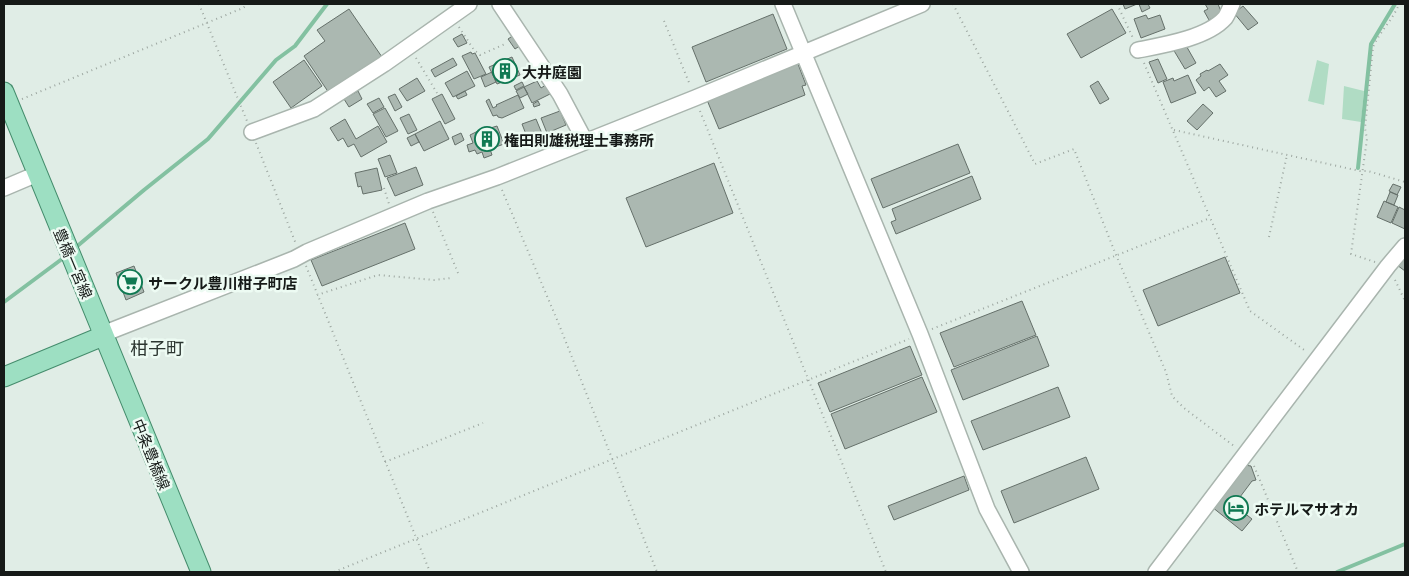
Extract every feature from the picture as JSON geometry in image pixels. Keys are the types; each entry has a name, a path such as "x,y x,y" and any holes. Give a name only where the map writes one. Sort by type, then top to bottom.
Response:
{"main road":[{"name":"豊橋一宮線","path":"5,101 70,252 103,336"},
{"path":"4,377 103,336"},
{"name":"中条豊橋線","path":"103,336 201,572"}],"street":[{"path":"252,132 314,109 384,64 469,4"},
{"path":"500,4 560,94 585,141"},
{"path":"783,4 920,334 988,509 1020,572"},
{"path":"103,336 113,330 301,255 428,201 497,177 922,4"},
{"path":"1138,50 1179,42 1214,27 1225,17 1232,4"},
{"path":"4,188 37,174"},
{"path":"1156,572 1405,246"}],"path":[{"path":"199,4 430,572"},
{"path":"5,101 243,8 248,4"},
{"path":"953,4 1035,164 1074,149 1166,372 1172,396 1184,408 1247,453 1298,572"},
{"path":"1117,4 1250,311 1317,360"},
{"path":"1399,4 1394,17 1376,40 1373,47 1365,128 1366,139 1351,254 1388,266 1405,301"},
{"path":"664,21 886,572"},
{"path":"456,22 474,50 480,55 505,44"},
{"path":"414,53 437,93"},
{"path":"1173,130 1368,171 1405,182"},
{"path":"1269,237 1287,155"},
{"path":"497,177 558,322 657,572"},
{"path":"384,188 393,216"},
{"path":"428,201 458,273"},
{"path":"334,572 808,381 1116,254 1210,218"},
{"path":"317,295 378,275 434,280 450,278"},
{"path":"385,462 483,423"}],"green space":[{"path":"1317,60 1329,64 1324,105 1308,101"},
{"path":"1344,86 1364,91 1361,122 1342,119"}],"building":[{"path":"1123,4 1137,4 1125,9"},
{"path":"1139,4 1148,4 1150,8 1142,12"},
{"path":"1205,4 1218,4 1222,14 1209,20 1204,11 1208,9"},
{"path":"1243,6 1258,23 1248,30 1234,13"},
{"path":"349,9 382,57 329,93 304,56 325,41 317,30"},
{"path":"1112,9 1126,33 1081,58 1067,34"},
{"path":"773,14 787,49 706,82 692,47"},
{"path":"1146,15 1148,19 1160,15 1165,29 1141,38 1134,19"},
{"path":"462,34 467,43 458,47 453,39"},
{"path":"514,35 521,45 515,49 508,39"},
{"path":"1184,42 1196,63 1185,69 1173,49"},
{"path":"471,52 472,54 475,53 486,74 474,79 462,56"},
{"name":"大井庭園","path":"512,57 520,75 497,84 489,67"},
{"path":"453,58 457,65 435,77 431,70"},
{"path":"1158,59 1167,79 1158,83 1149,62"},
{"path":"304,60 322,86 291,108 273,82"},
{"path":"798,64 806,85 802,86 805,95 719,129 707,100"},
{"path":"1220,64 1228,75 1219,81 1226,91 1216,97 1209,87 1204,91 1196,80 1201,76 1200,74"},
{"path":"467,71 475,86 453,97 445,83"},
{"path":"492,72 496,82 485,87 481,77"},
{"path":"1188,75 1196,93 1171,103 1163,82 1173,78 1174,81"},
{"path":"417,78 425,91 407,101 399,89"},
{"path":"537,81 541,88 546,85 550,94 532,103 524,87"},
{"path":"1098,81 1109,99 1100,104 1090,86"},
{"path":"522,82 524,86 516,90 514,86"},
{"path":"524,87 528,94 520,98 516,91"},
{"path":"358,91 362,99 349,107 344,99"},
{"path":"465,91 467,95 458,99 456,96"},
{"path":"395,94 402,107 395,111 388,97"},
{"path":"442,94 455,119 445,124 432,99"},
{"path":"518,95 524,108 502,118 497,115 493,116 486,101 489,99 493,108"},
{"path":"379,98 384,107 373,113 367,104"},
{"path":"538,101 540,105 534,107 533,104"},
{"path":"1203,104 1213,113 1197,130 1187,121"},
{"path":"385,108 398,131 386,137 373,114"},
{"path":"560,111 566,125 547,133 541,118"},
{"path":"409,114 417,130 408,134 400,118"},
{"path":"345,119 356,139 378,126 387,142 361,157 354,144 348,147 343,138 338,141 330,128"},
{"path":"536,119 543,136 529,142 522,124"},
{"path":"440,121 449,139 424,151 415,134"},
{"name":"権田則雄税理士事務所","path":"497,126 504,144 490,149 492,155 484,158 482,152 477,154 475,150 469,152 467,145 473,143 470,135 484,128 484,130"},
{"path":"461,133 464,140 455,145 452,137"},
{"path":"415,134 419,142 411,146 407,138"},
{"path":"958,144 970,173 883,208 871,179"},
{"path":"390,155 397,173 385,177 378,159"},
{"path":"714,163 733,213 646,247 626,198"},
{"path":"416,167 423,185 395,196 387,178"},
{"path":"377,168 382,190 363,194 361,186 358,187 355,173"},
{"path":"972,176 981,199 896,234 891,222 896,220 892,209"},
{"path":"1393,184 1401,187 1397,195 1389,191"},
{"path":"1390,192 1398,195 1394,205 1386,202"},
{"path":"1384,201 1398,207 1391,223 1377,217"},
{"path":"1399,207 1405,210 1405,229 1392,223"},
{"path":"405,223 415,249 322,286 311,260"},
{"path":"1405,255 1405,271 1397,265"},
{"path":"1225,257 1240,293 1158,326 1143,290"},
{"path":"134,266 144,292 126,300 116,273"},
{"path":"1022,301 1036,335 954,367 940,333"},
{"path":"1037,336 1049,366 963,400 951,370"},
{"path":"910,346 922,375 830,412 818,383"},
{"path":"922,377 937,412 845,449 831,414"},
{"path":"1058,387 1070,417 983,450 971,421"},
{"path":"1086,457 1099,489 1014,523 1001,491"},
{"path":"1244,465 1251,466 1256,480 1252,481 1234,505 1252,519 1242,531 1212,507"},
{"path":"964,476 969,490 894,520 888,506"}],"waterway":[{"path":"75,248 208,139 276,60 295,46 327,4"},
{"path":"1358,168 1371,44 1395,4"},
{"path":"4,302 66,256"},
{"path":"1337,572 1405,544"}],"place":[{"name":"大井庭園","path":"505,71"},
{"name":"権田則雄税理士事務所","path":"487,139"},
{"name":"サークル豊川柑子町店","path":"130,282"},
{"name":"ホテルマサオカ","path":"1236,508"}],"district":[{"name":"柑子町","path":"157,347"}]}
